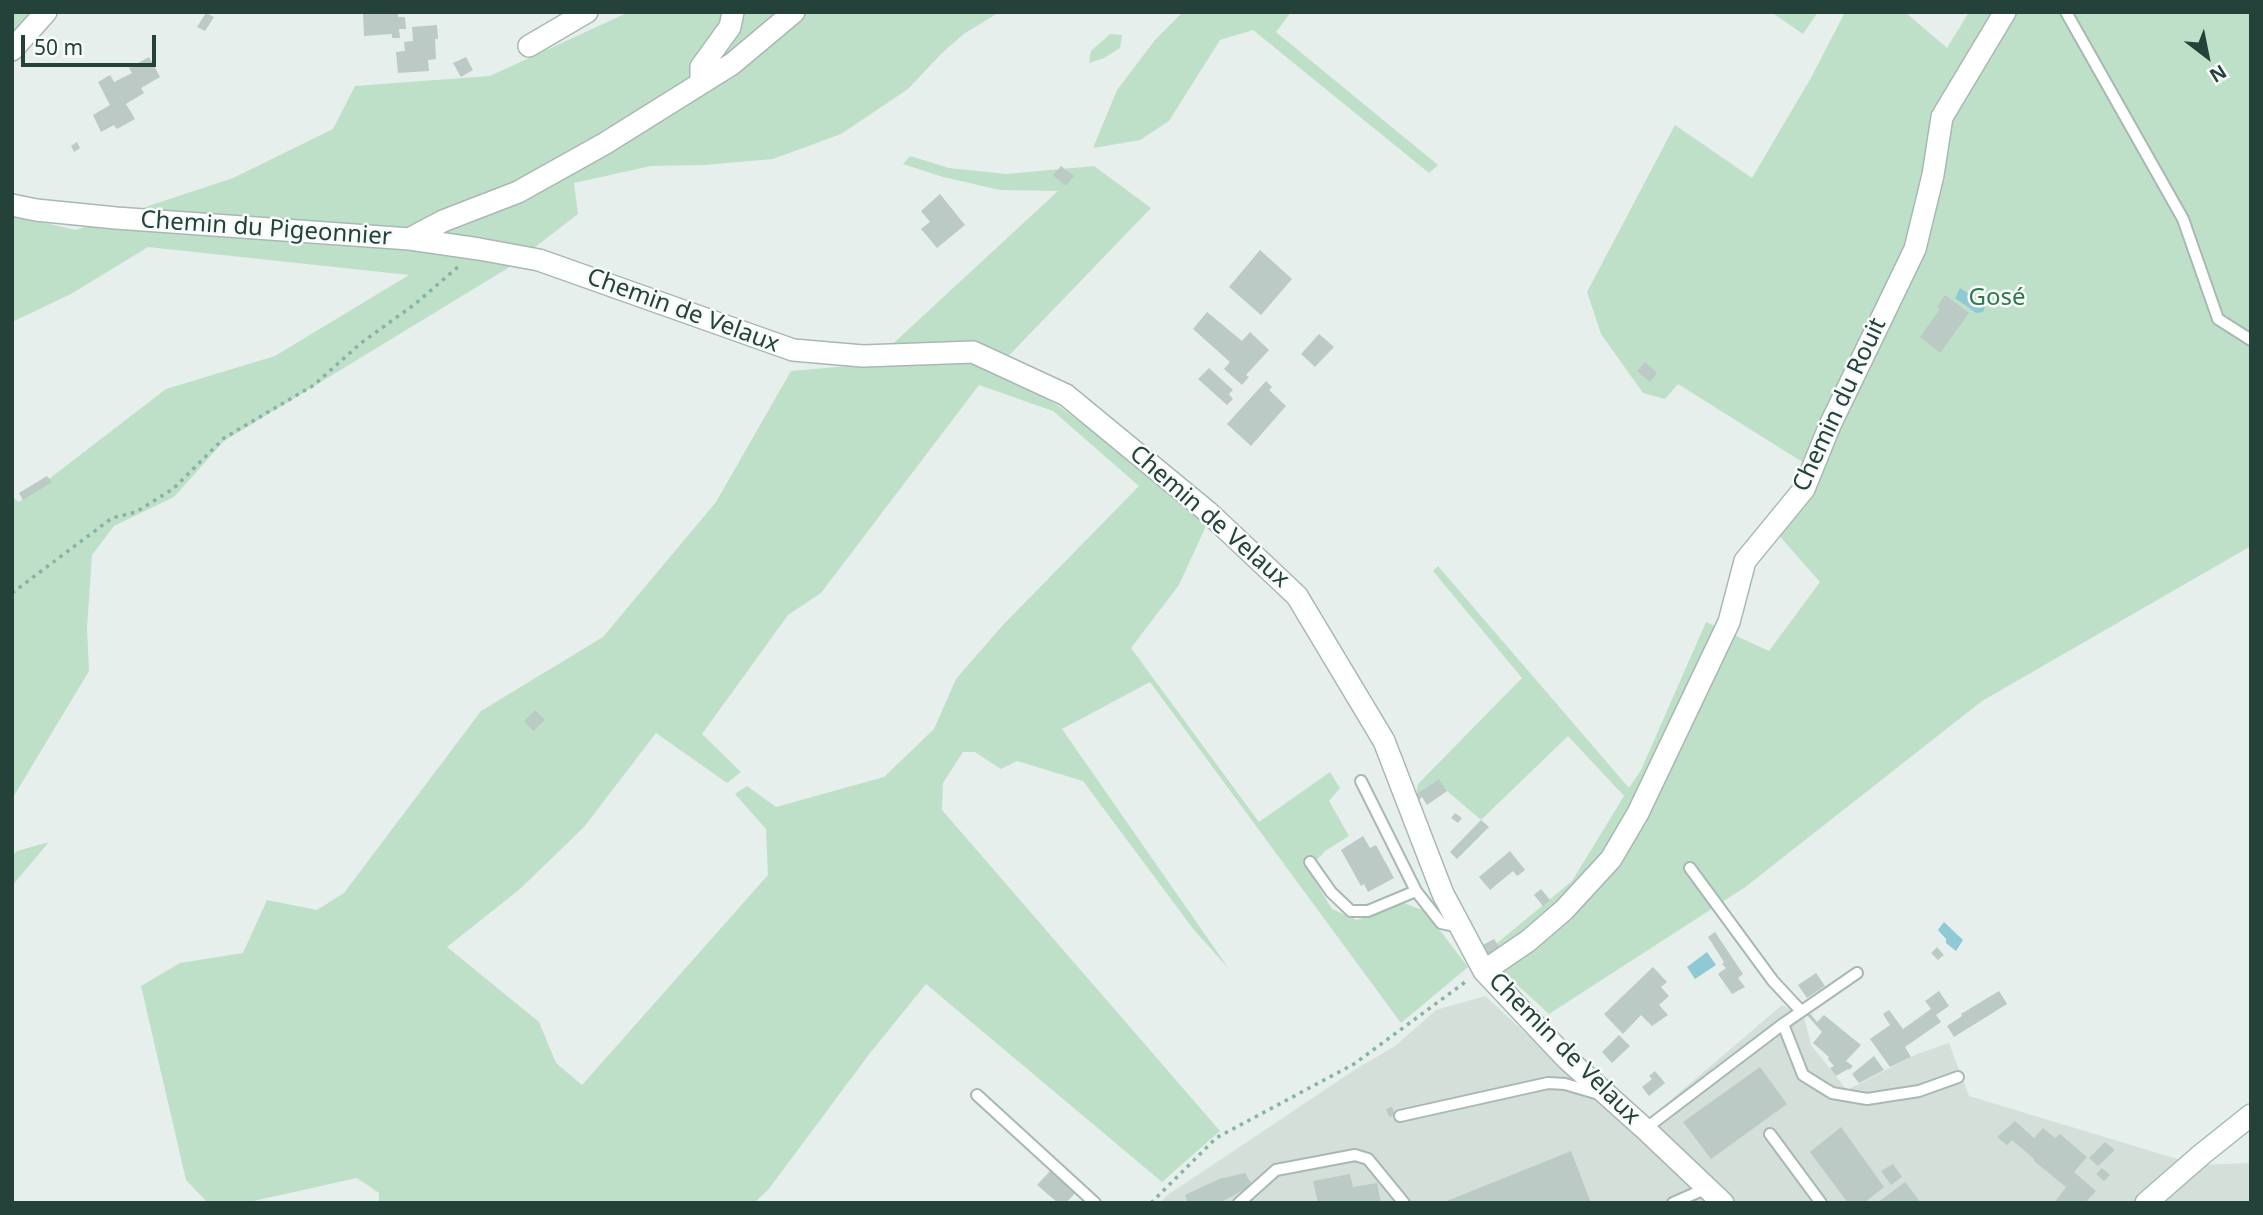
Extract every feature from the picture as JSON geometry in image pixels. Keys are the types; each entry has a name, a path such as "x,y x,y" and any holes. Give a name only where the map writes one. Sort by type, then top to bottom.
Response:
{"street":[{"path":"12,50 46,12"},
{"path":"529,46 587,12"},
{"path":"701,83 701,67 730,27 733,12"},
{"name":"Chemin du Pigeonnier","path":"12,205 116,218 409,239 443,221 518,192 604,144 732,64 794,12"},
{"name":"Chemin du Rouit","path":"1484,971 1528,941 1573,901 1611,859 1638,813 1728,622 1745,561 1804,489 1830,425 1915,249 1933,176 1942,117 2005,12"},
{"name":"Chemin de Velaux","path":"409,239 479,248 539,260 793,350 863,356 973,352 1066,395 1209,512 1297,596 1384,741 1443,894 1484,971 1567,1059 1646,1129 1723,1203"},
{"path":"2146,1203 2251,1115"},
{"path":"2168,1203 2251,1133"}],"lane":[{"path":"2066,12 2183,219 2218,319 2251,340"},
{"path":"1361,781 1416,891 1441,923 1460,927"},
{"path":"1310,862 1331,892 1351,911 1368,911 1416,891"},
{"path":"1690,868 1773,981 1801,1011"},
{"path":"1646,1129 1783,1024 1857,973"},
{"path":"1783,1024 1803,1075 1832,1093 1867,1099 1919,1091 1958,1077"},
{"path":"1400,1116 1548,1083 1565,1084 1607,1096"},
{"path":"977,1095 1095,1203"},
{"path":"1770,1134 1821,1203"},
{"path":"1240,1203 1276,1170 1355,1155 1368,1159 1405,1203"},
{"path":"1673,1203 1707,1188"}],"path":[{"path":"12,593 111,518 136,512 173,489 223,438 314,385 361,343 415,304 479,248"},
{"path":"1151,1203 1216,1138 1354,1064 1484,971"}],"shaded area":[{"path":"1485,996 1631,1129 1651,1117 1782,1005 1804,1017 1811,1045 1847,1090 1917,1054 1949,1043 1969,1096 2197,1165 2251,1163 2251,1203 1161,1203 1166,1196 1356,1069 1395,1046 1436,1010"}],"green space":[{"path":"12,12 36,12 12,40"},
{"path":"629,12 1000,12 965,33 908,89 841,134 773,159 651,166 574,183 578,214 508,268 224,441 174,497 114,526 92,555 87,628 89,671 12,799 12,497 19,502 166,389 275,356 409,275 148,247 71,294 12,322 12,215 76,230 233,178 333,129 355,86 490,76"},
{"path":"1183,12 1291,12 1276,32 1438,165 1429,173 1253,30 1220,40 1169,121 1140,140 1093,148 1117,90 1155,40"},
{"path":"1771,12 1818,12 1803,34"},
{"name":"Gosé","path":"1845,12 1905,12 1947,48 1969,12 2251,12 2251,546 1982,701 1744,888 1549,1014 1484,954 1572,881 1624,796 1568,736 1481,820 1447,791 1439,779 1416,794 1418,784 1522,678 1433,571 1438,566 1629,788 1641,770 1706,622 1769,651 1820,582 1768,523 1784,502 1804,463 1678,384 1665,399 1643,393 1601,334 1587,292 1675,125 1752,178 1812,76"},
{"path":"1110,34 1122,35 1120,48 1089,63 1091,51"},
{"path":"910,156 949,168 1006,174 1094,166 1151,208 996,369 1057,405 1105,440 1188,507 1206,526 1179,585 1131,648 1259,822 1330,772 1340,788 1329,801 1349,836 1325,851 1308,870 1332,909 1357,920 1404,903 1425,911 1468,967 1401,1023 1150,682 1062,729 1229,969 1194,930 1083,781 1017,761 1001,769 975,752 963,752 943,783 942,810 1220,1131 1162,1182 926,984 870,1053 768,1190 754,1203 379,1203 379,1193 357,1178 249,1202 208,1203 186,1180 141,986 180,963 243,953 267,900 317,910 344,893 481,711 603,637 716,502 791,371 871,364 1058,191 1000,190 943,177 903,164","holes":["979,385 1053,411 1139,486 1002,626 956,679 934,729 884,777 776,807 747,786 735,794 766,829 768,875 582,1085 556,1063 539,1022 447,947 520,889 584,827 656,733 727,783 741,772 702,734 788,615 821,593"]},
{"path":"49,842 12,886 12,856 17,851"}],"water":[{"path":"1960,288 1983,303 1983,312 1976,313 1955,298"},
{"path":"1944,922 1963,940 1956,951 1946,943 1938,930"},
{"path":"1707,952 1716,965 1695,979 1687,967"}],"building":[{"path":"363,12 398,12 398,17 405,17 406,29 399,29 400,38 392,38 392,34 364,36"},
{"path":"206,13 214,17 205,31 197,27"},
{"path":"437,25 436,59 428,60 429,71 398,73 396,52 405,51 404,42 413,41 412,27"},
{"path":"149,57 160,77 141,88 144,93 126,104 135,119 117,129 114,125 101,132 93,115 110,105 98,82 110,75 114,82 132,73 129,68"},
{"path":"466,57 473,70 461,77 453,63"},
{"path":"77,142 80,148 74,152 71,146"},
{"path":"1061,166 1074,176 1066,186 1053,175"},
{"path":"940,194 965,225 937,248 921,229 930,222 921,211"},
{"path":"1260,250 1292,279 1261,315 1229,287"},
{"path":"1945,295 1969,313 1940,353 1920,337 1940,309 1937,307"},
{"path":"1207,312 1242,341 1250,332 1269,350 1246,375 1249,377 1242,385 1224,369 1230,362 1193,329"},
{"path":"1319,334 1334,347 1315,367 1301,354"},
{"path":"1645,362 1657,373 1650,382 1637,371"},
{"path":"1209,368 1233,390 1229,394 1233,399 1227,405 1198,379"},
{"path":"1266,381 1272,387 1269,390 1286,406 1251,446 1227,424"},
{"path":"47,476 52,482 23,500 19,493"},
{"path":"535,710 545,720 533,731 524,721"},
{"path":"1439,779 1447,791 1427,805 1422,797 1419,800 1416,794"},
{"path":"1455,813 1462,818 1458,823 1451,818"},
{"path":"1481,820 1489,827 1457,859 1450,852"},
{"path":"1363,836 1370,848 1376,845 1394,878 1368,892 1364,884 1361,886 1341,850"},
{"path":"1510,851 1525,870 1517,876 1513,871 1490,890 1479,877"},
{"path":"1541,889 1550,900 1543,906 1534,895"},
{"path":"1715,932 1743,974 1738,978 1745,987 1732,994 1718,974 1726,968 1708,937"},
{"path":"1494,939 1501,950 1490,957 1483,945"},
{"path":"1937,947 1944,955 1938,960 1931,953"},
{"path":"1653,967 1667,982 1661,987 1669,996 1659,1005 1668,1015 1652,1026 1641,1015 1623,1034 1604,1014"},
{"path":"1816,973 1825,986 1807,998 1798,985"},
{"path":"1939,991 1949,1006 1936,1015 1941,1022 1905,1047 1911,1057 1890,1067 1870,1039 1890,1025 1883,1014 1889,1010 1903,1029 1931,1009 1925,1001"},
{"path":"1999,991 2007,1004 1954,1037 1947,1026 1962,1016 1961,1014"},
{"path":"1809,1012 1817,1022 1824,1015 1861,1045 1846,1061 1853,1066 1849,1070 1836,1076 1830,1068 1834,1066 1829,1057 1813,1043 1822,1032 1806,1014"},
{"path":"1619,1035 1630,1046 1612,1063 1602,1052"},
{"path":"1874,1056 1884,1070 1859,1083 1852,1074"},
{"path":"1760,1067 1787,1104 1711,1159 1683,1122"},
{"path":"1655,1071 1665,1083 1649,1096 1642,1087 1652,1079 1649,1076"},
{"path":"1392,1107 1395,1115 1389,1117 1386,1109"},
{"path":"2015,1121 2034,1138 2043,1128 2055,1138 2060,1134 2087,1157 2074,1172 2096,1191 2085,1203 2054,1203 2066,1187 2012,1140 2007,1145 1997,1137"},
{"path":"1841,1127 1884,1187 1864,1203 1848,1203 1810,1152"},
{"path":"2105,1142 2115,1150 2098,1166 2089,1158"},
{"path":"1571,1151 1591,1203 1442,1203"},
{"path":"1893,1164 1902,1177 1891,1185 1881,1171"},
{"path":"2102,1168 2110,1175 2104,1181 2096,1174"},
{"path":"1050,1171 1060,1179 1062,1176 1078,1190 1066,1203 1058,1203 1037,1185"},
{"path":"1245,1173 1252,1185 1220,1203 1188,1203 1185,1195 1219,1179"},
{"path":"1350,1174 1353,1187 1377,1183 1381,1203 1318,1203 1313,1181"},
{"path":"1905,1182 1921,1203 1877,1203"}]}
